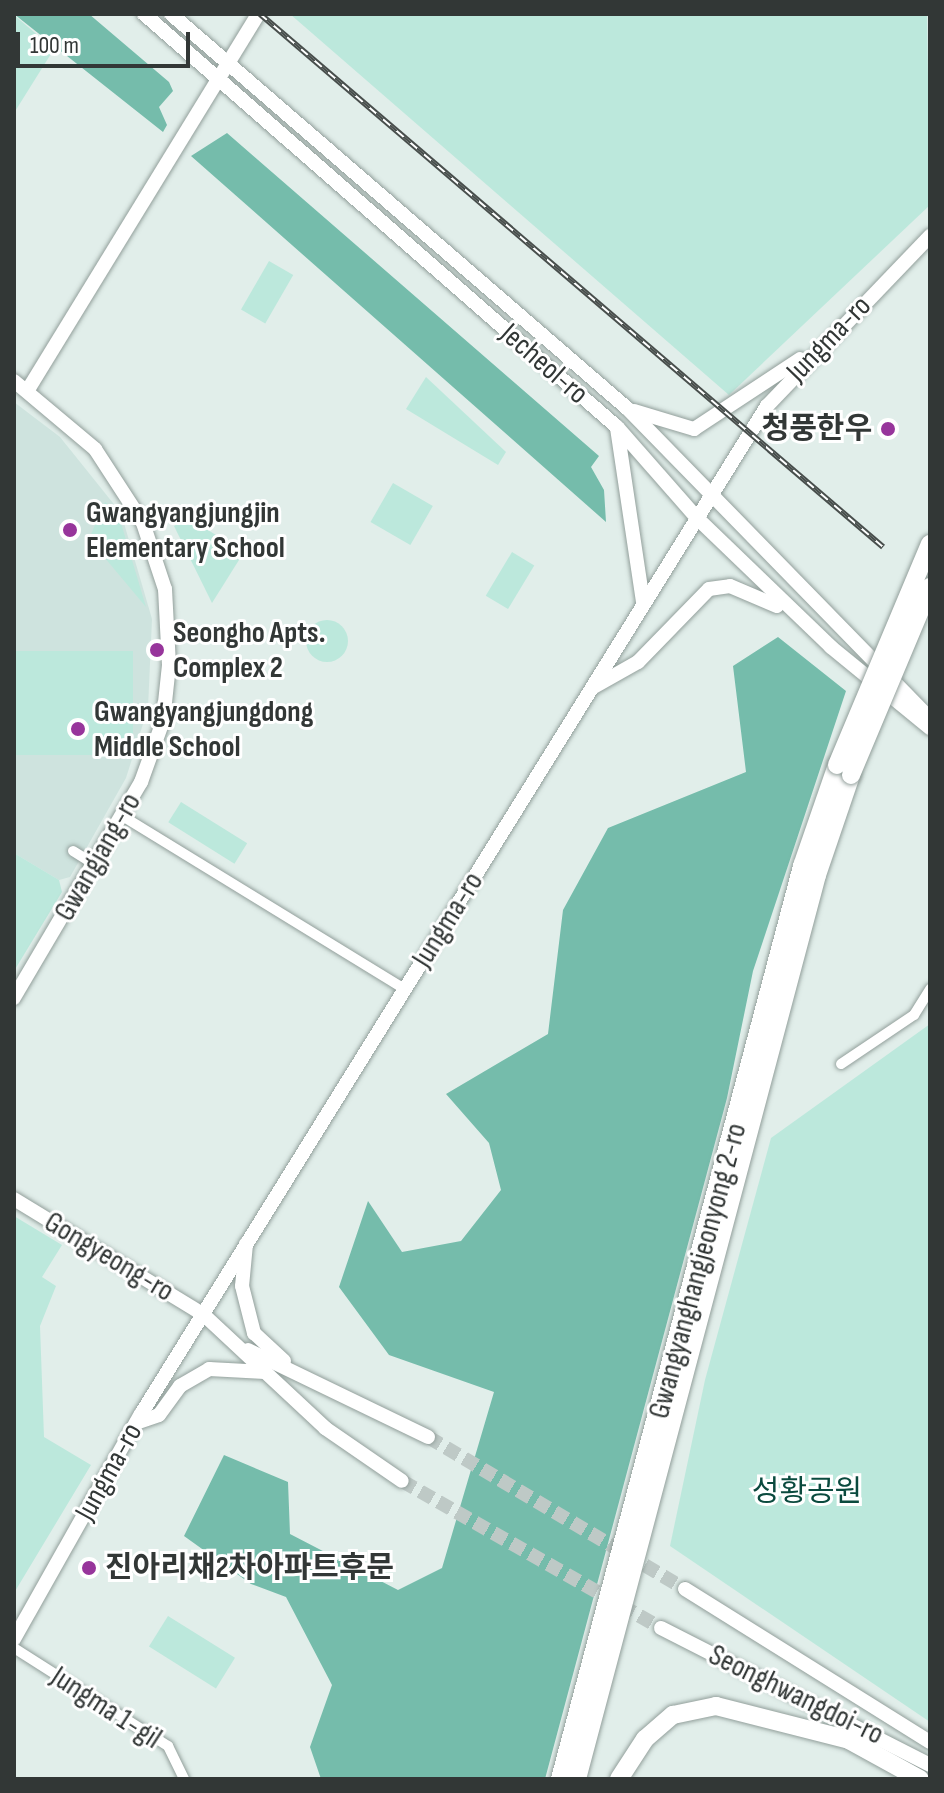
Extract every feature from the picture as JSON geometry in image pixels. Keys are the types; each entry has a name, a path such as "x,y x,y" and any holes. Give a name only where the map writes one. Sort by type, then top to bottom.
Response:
{"highway":[{"path":"844,770 930,544"},
{"path":"844,770 930,587"},
{"name":"Gwangyanghangjeonyong 2-ro","path":"560,1779 802,866 844,770"},
{"name":"Gwangyanghangjeonyong 2-ro","path":"577,1779 844,770"},
{"path":"619,1779 645,1739 673,1715 716,1706 849,1740 920,1779"}],"main road":[{"name":"Jecheol-ro","path":"171,14 628,409 713,491 930,718"},
{"path":"29,388 258,14"},
{"name":"Jecheol-ro","path":"146,17 617,427 697,518 831,647 930,728"},
{"name":"Jungma-ro","path":"14,1639 136,1423 767,406 930,236"},
{"path":"628,409 694,429 827,341"},
{"name":"Gwangjang-ro","path":"14,381 29,388 119,479 143,523 165,589 163,721 124,817 14,998"},
{"path":"617,427 643,602"},
{"path":"592,688 638,662 709,589 730,586 764,596 831,647"},
{"name":"Gongyeong-ro","path":"14,1199 204,1315"},
{"path":"246,1244 242,1286 254,1333 292,1367"},
{"path":"204,1315 243,1348 325,1428 402,1481"},
{"path":"243,1348 292,1367 428,1437"},
{"path":"136,1423 159,1415 180,1386 209,1369 265,1372"},
{"name":"Seonghwangdoi-ro","path":"685,1589 930,1742"},
{"name":"Seonghwangdoi-ro","path":"661,1628 930,1765"}],"street":[{"path":"124,817 405,989"},
{"path":"73,851 95,865"},
{"path":"841,1064 914,1015 930,989"},
{"name":"Jungma 1-gil","path":"14,1648 168,1746 184,1779"}],"shaded area":[{"path":"14,402 60,437 121,513 152,619 148,708 126,778 70,877 59,880 14,853"}],"green space":[{"path":"14,14 89,14 169,82 173,91 159,107 167,125 163,132"},
{"path":"290,14 927,14 930,205 729,395"},
{"path":"14,15 54,49 14,113"},
{"path":"227,133 599,456 591,467 604,490 606,522 191,156"},
{"path":"269,261 293,275 265,323 241,309"},
{"path":"426,377 506,452 498,465 406,409"},
{"path":"393,483 433,506 410,545 370,522"},
{"path":"105,502 118,513 146,607 89,539"},
{"path":"188,518 244,552 212,603 174,526"},
{"path":"512,552 534,565 508,609 486,596"},
{"path":"327,620 342,626 348,641 342,656 327,662 312,656 306,641 312,626"},
{"path":"778,637 846,691 753,971 727,1098 545,1779 321,1779 310,1747 332,1685 286,1597 251,1584 184,1536 224,1455 288,1482 290,1534 398,1590 442,1568 494,1392 389,1355 339,1287 368,1201 402,1252 461,1241 501,1190 489,1143 446,1094 548,1034 563,910 608,828 746,772 733,666"},
{"path":"14,651 133,651 133,755 14,755"},
{"path":"181,802 247,843 234,864 168,822"},
{"path":"14,853 59,880 62,892 14,971"},
{"name":"성황공원","path":"930,1024 930,1722 670,1546 705,1380 771,1138"},
{"path":"14,1216 62,1245 42,1277 56,1286 40,1326 44,1437 91,1465 14,1593"},
{"path":"168,1616 235,1658 216,1688 149,1647"}],"tunnel":[{"path":"428,1437 685,1589"},
{"path":"402,1481 661,1628"}],"railway":[{"path":"260,14 883,547"}],"place":[{"name":"청풍한우","path":"888,429"},
{"name":"Gwangyangjungjin Elementary School","path":"70,530"},
{"name":"Seongho Apts. Complex 2","path":"157,650"},
{"name":"Gwangyangjungdong Middle School","path":"78,729"},
{"name":"진아리채2차아파트후문","path":"89,1568"}]}
